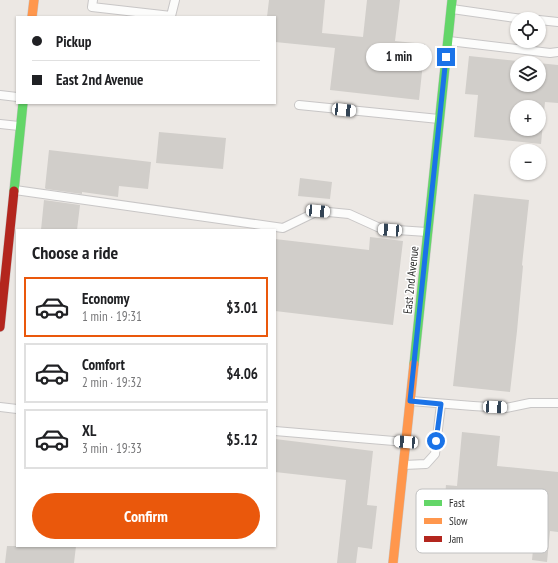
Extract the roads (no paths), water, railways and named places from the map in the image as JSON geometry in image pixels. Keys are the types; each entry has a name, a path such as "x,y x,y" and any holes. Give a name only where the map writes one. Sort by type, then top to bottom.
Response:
{"street":[{"path":"32,16 34,0"},
{"name":"East 2nd Avenue","path":"394,563 452,4"},
{"path":"0,326 23,104"}],"lane":[{"path":"93,0 92,7 171,16 175,0"},
{"path":"452,4 510,17"},
{"path":"546,21 558,22"},
{"path":"448,41 550,53 558,52"},
{"path":"0,95 16,97"},
{"path":"299,105 440,119"},
{"path":"0,124 20,126"},
{"path":"14,190 283,228 318,211 348,214 382,229 428,232"},
{"path":"410,401 506,408 530,403 558,402"},
{"path":"404,465 426,464 435,454 441,404"},
{"path":"0,407 16,409"},
{"path":"276,431 406,442"}]}
